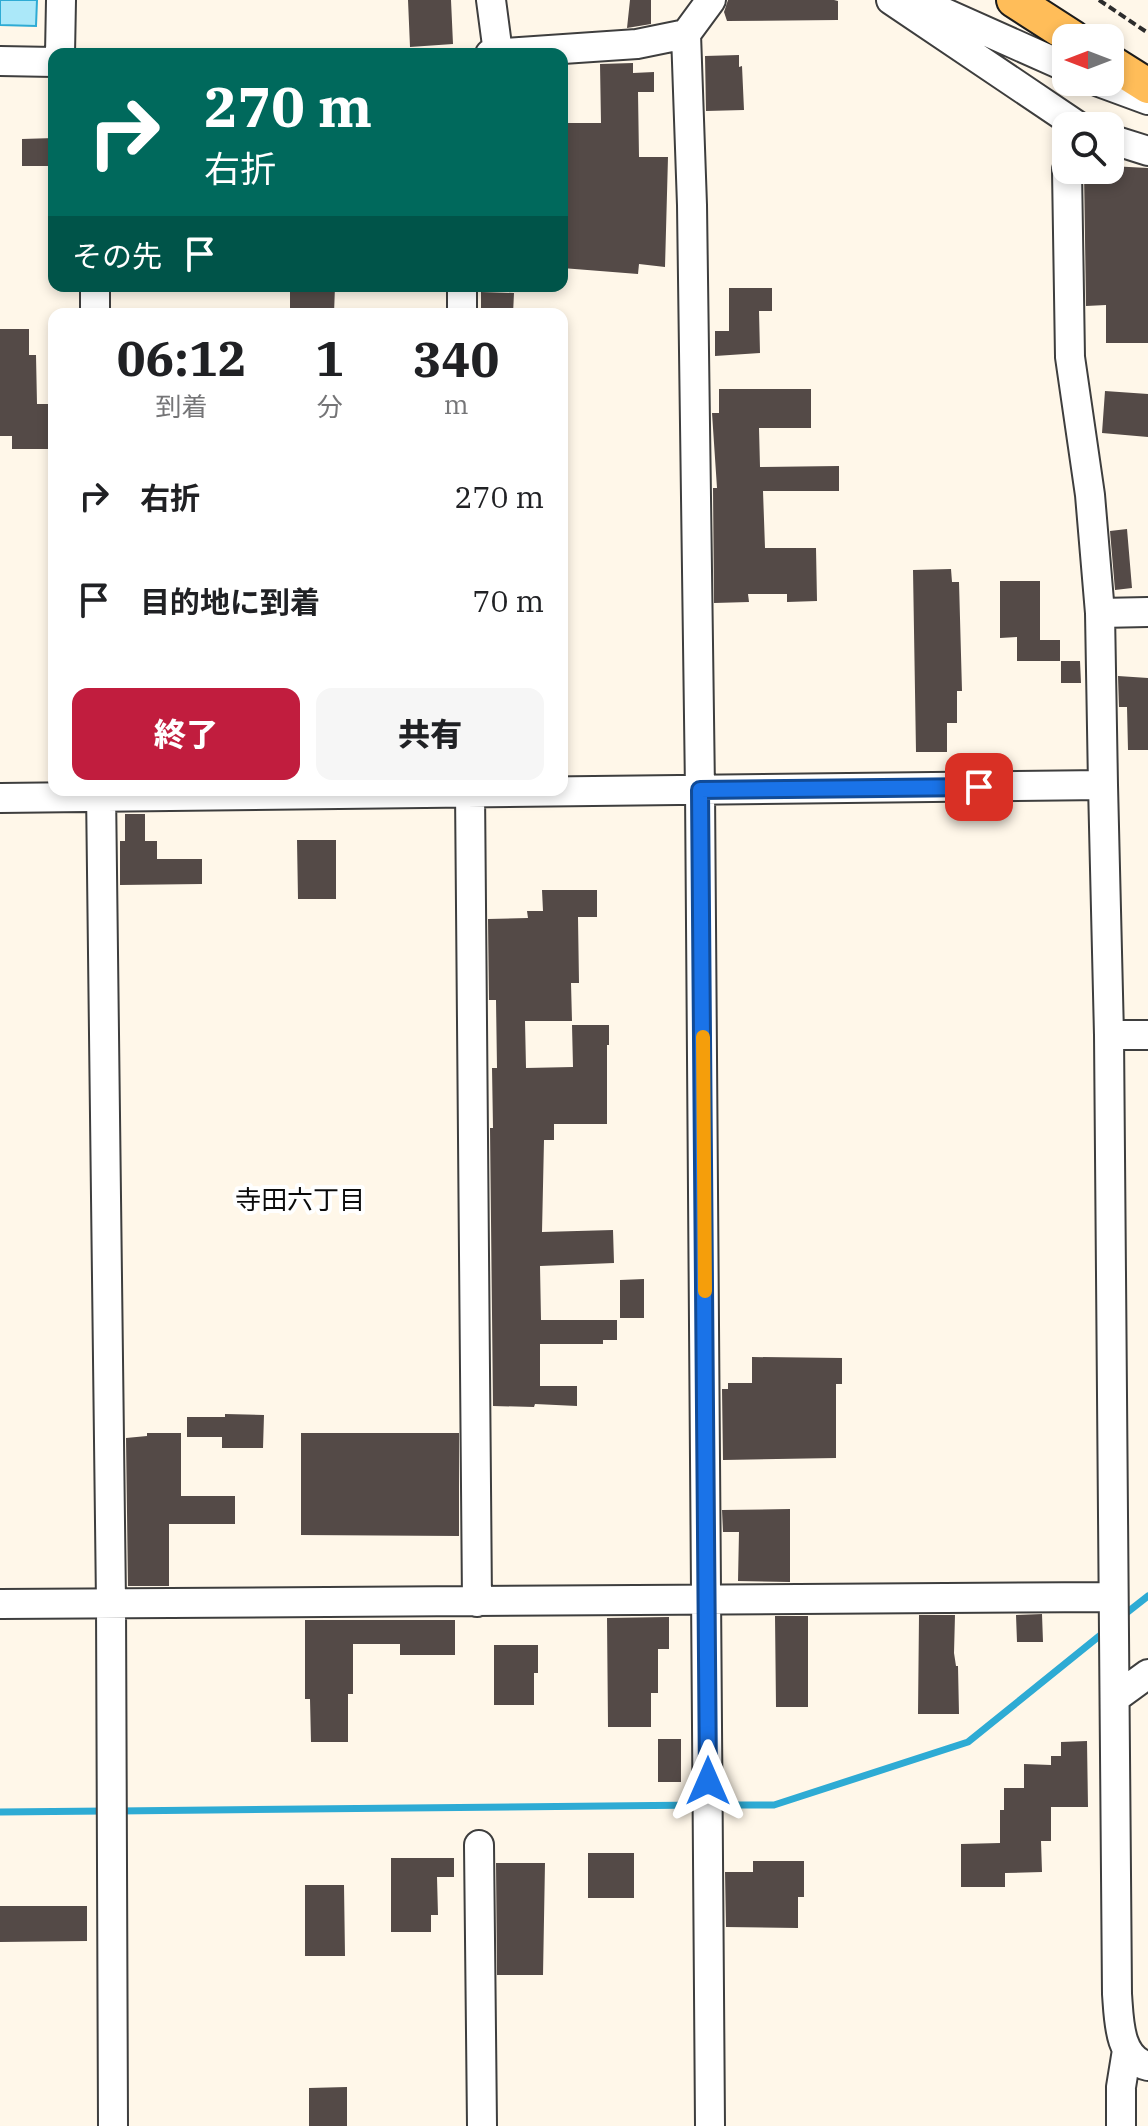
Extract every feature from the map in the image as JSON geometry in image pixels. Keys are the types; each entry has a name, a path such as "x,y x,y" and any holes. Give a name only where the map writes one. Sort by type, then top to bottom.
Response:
{"main road":[{"path":"1014,0 1052,24"},
{"path":"1124,71 1148,86"}],"street":[{"path":"60,48 61,0"},
{"path":"491,0 497,48"},
{"path":"710,2126 700,790 692,205 686,34 711,0"},
{"path":"891,0 1057,112"},
{"path":"916,0 1052,61"},
{"path":"568,48 637,44 686,34"},
{"path":"0,61 48,62"},
{"path":"1124,91 1148,100"},
{"path":"1124,143 1148,151"},
{"path":"1067,184 1070,357 1090,495 1100,613 1109,1035 1117,1994 1120,2028 1138,2058 1121,2087 1121,2126"},
{"path":"1100,613 1148,612"},
{"path":"568,791 1103,785"},
{"path":"0,798 50,796"},
{"path":"101,796 111,1603 113,2126"},
{"path":"470,796 477,1602"},
{"path":"1109,1035 1148,1035"},
{"path":"0,1604 707,1599 1113,1600"},
{"path":"1115,1684 1148,1674"},
{"path":"479,1845 482,2126"}],"path":[{"path":"1099,0 1148,33"}],"water":[{"path":"0,0 37,0 36,26 0,25"}],"building":[{"path":"408,0 451,0 453,44 410,47"},
{"path":"630,0 651,0 651,24 627,28"},
{"path":"728,0 834,0 838,1 838,20 727,21 724,12"},
{"path":"739,55 744,110 706,111 705,56"},
{"path":"633,63 633,73 654,72 654,92 638,92 639,157 668,157 665,267 639,264 638,274 568,268 568,123 601,123 600,64"},
{"path":"48,138 48,166 22,166 22,139"},
{"path":"1124,167 1148,168 1148,343 1106,343 1106,305 1086,306 1084,184 1124,184"},
{"path":"729,288 772,288 772,311 759,311 760,353 715,356 715,331 729,331"},
{"path":"290,292 335,292 334,308 290,308"},
{"path":"481,292 514,293 513,308 481,308"},
{"path":"0,329 29,329 29,355 36,355 37,404 48,404 48,449 12,449 12,436 0,436"},
{"path":"719,389 811,389 811,428 759,428 760,467 839,466 839,491 763,491 765,548 816,548 817,601 787,602 787,594 748,594 749,602 714,603 713,488 717,488 712,413 719,413"},
{"path":"1105,391 1148,394 1148,437 1102,433"},
{"path":"1127,529 1132,588 1115,590 1110,531"},
{"path":"951,569 952,582 959,582 962,691 957,691 957,723 947,723 947,752 916,752 913,570"},
{"path":"1000,581 1040,581 1040,640 1060,640 1060,661 1017,661 1017,637 1000,638"},
{"path":"1061,661 1080,661 1081,683 1061,683"},
{"path":"1118,676 1148,678 1148,750 1128,750 1127,707 1119,707"},
{"path":"125,814 145,814 145,841 157,841 157,859 202,859 202,884 120,885 120,841 125,841"},
{"path":"297,840 336,840 336,899 298,899"},
{"path":"542,890 597,890 597,917 578,917 579,983 571,983 572,1021 525,1021 526,1068 573,1067 572,1025 609,1025 609,1045 607,1124 554,1124 554,1140 544,1140 542,1232 613,1230 614,1263 540,1266 541,1320 617,1320 617,1340 603,1340 603,1344 540,1344 540,1386 577,1386 577,1406 493,1406 490,1128 493,1128 492,1068 497,1068 496,1000 489,1000 488,919 528,918 527,911 543,911"},
{"path":"644,1279 644,1318 620,1318 620,1280"},
{"path":"752,1357 842,1358 842,1384 836,1384 836,1458 723,1460 722,1389 728,1389 728,1383 752,1383"},
{"path":"225,1414 264,1415 263,1448 222,1448 222,1437 187,1437 187,1417 225,1417"},
{"path":"147,1433 181,1433 181,1496 235,1496 235,1524 169,1524 169,1586 128,1586 126,1438 147,1436"},
{"path":"301,1433 459,1433 459,1536 301,1535"},
{"path":"790,1509 790,1582 738,1581 739,1532 723,1532 722,1510"},
{"path":"1042,1614 1043,1642 1017,1642 1016,1615"},
{"path":"919,1615 955,1615 954,1653 958,1666 959,1714 918,1714"},
{"path":"775,1616 808,1616 808,1707 776,1707"},
{"path":"669,1617 669,1649 658,1649 658,1693 651,1693 651,1727 608,1727 607,1618"},
{"path":"305,1620 455,1620 455,1655 400,1655 400,1644 353,1644 353,1694 348,1694 348,1742 311,1742 310,1699 305,1699"},
{"path":"494,1645 538,1645 534,1705 494,1705"},
{"path":"658,1739 681,1739 681,1782 658,1782"},
{"path":"1087,1741 1088,1807 1051,1807 1051,1841 1041,1841 1042,1872 1005,1873 1005,1887 961,1887 961,1844 1000,1843 1004,1788 1024,1788 1024,1764 1051,1765 1051,1756 1061,1756 1061,1742"},
{"path":"588,1853 634,1853 634,1898 588,1898"},
{"path":"391,1858 454,1858 454,1877 437,1877 438,1915 431,1915 431,1932 391,1932"},
{"path":"753,1861 804,1861 804,1897 798,1897 798,1928 726,1927 725,1872 753,1872"},
{"path":"496,1863 545,1863 543,1975 497,1975"},
{"path":"305,1885 344,1885 345,1956 305,1956"},
{"path":"0,1906 87,1906 87,1941 0,1942"},
{"path":"347,2087 347,2126 309,2126 309,2088"}],"waterway":[{"path":"1120,1618 1148,1596"},
{"path":"714,1805 774,1805 968,1742 1108,1629"},
{"path":"118,1811 702,1805"},
{"path":"0,1812 106,1811"}],"slow traffic":[{"path":"703,1037 705,1291"}],"district":[{"name":"寺田六丁目","path":"300,1199"}],"route":[{"path":"708,1781 700,790 979,787"}]}
